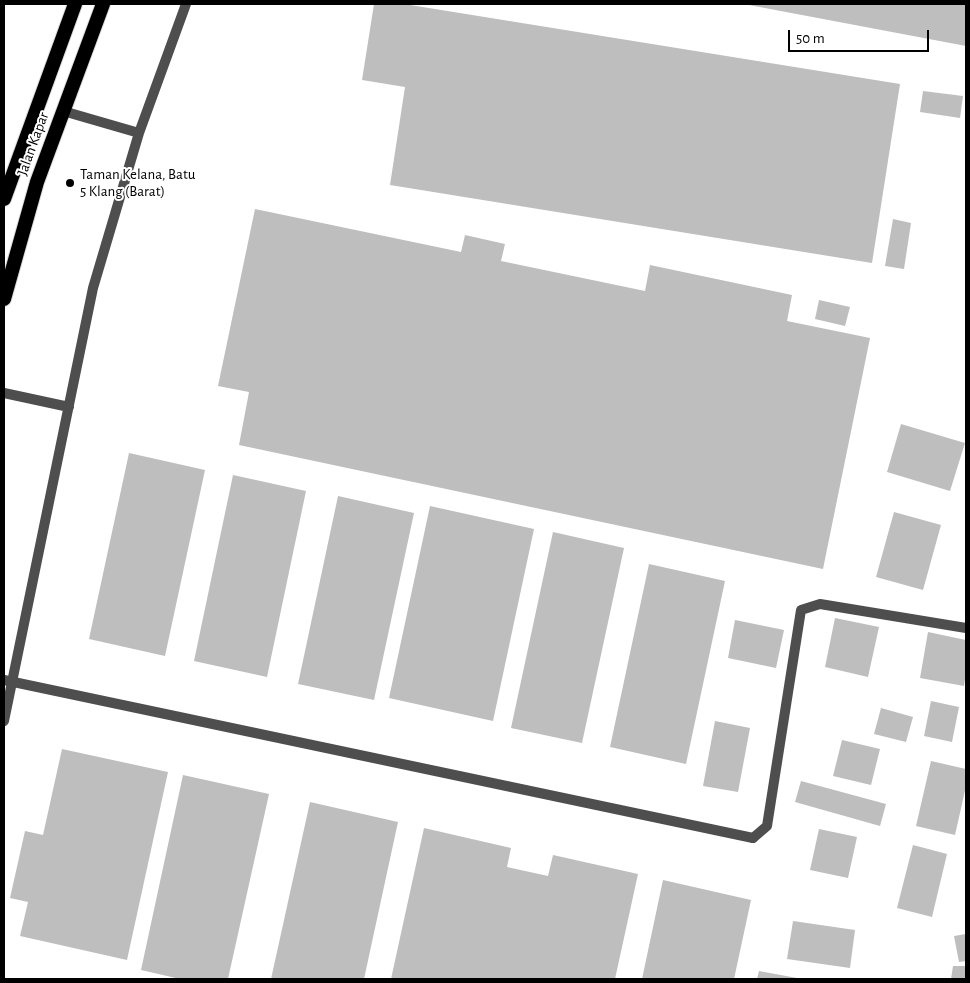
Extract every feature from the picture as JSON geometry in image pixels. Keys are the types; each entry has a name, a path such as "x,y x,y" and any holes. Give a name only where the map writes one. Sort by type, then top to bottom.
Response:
{"highway":[{"name":"Jalan Kapar","path":"4,198 74,4"},
{"name":"Jalan Kapar","path":"4,299 37,182 103,4"}],"street":[{"path":"4,722 8,681 69,407 93,288 139,133 186,4"},
{"path":"63,111 139,133"},
{"path":"4,393 69,407"},
{"path":"8,681 754,838 767,826 801,610 820,604 966,628"}],"building":[{"path":"374,4 404,4 900,84 872,263 390,185 405,87 362,80"},
{"path":"966,4 966,46 749,5"},
{"path":"923,91 963,96 960,118 920,112"},
{"path":"255,209 461,252 465,235 505,244 501,261 645,291 650,265 792,295 787,321 870,338 823,569 239,445 249,392 218,386"},
{"path":"893,219 911,223 904,269 885,266"},
{"path":"819,300 850,307 845,326 815,319"},
{"path":"901,424 965,443 950,491 887,472"},
{"path":"129,453 205,470 165,656 89,639"},
{"path":"233,475 306,491 267,677 194,661"},
{"path":"338,496 414,513 374,700 298,684"},
{"path":"430,506 534,529 493,721 389,698"},
{"path":"894,512 941,525 923,590 876,577"},
{"path":"553,532 624,548 582,743 511,728"},
{"path":"649,564 725,581 686,764 610,747"},
{"path":"835,618 879,627 868,677 825,667"},
{"path":"735,620 784,630 776,668 728,658"},
{"path":"928,632 966,640 964,686 920,678"},
{"path":"931,701 959,707 952,742 924,736"},
{"path":"881,708 913,717 906,742 874,734"},
{"path":"715,721 750,728 738,792 703,786"},
{"path":"842,740 880,749 871,785 833,776"},
{"path":"62,749 168,772 127,960 20,936 28,902 10,898 25,831 43,835"},
{"path":"931,761 966,769 966,786 955,835 916,826"},
{"path":"183,775 269,794 228,979 180,979 141,970"},
{"path":"801,781 886,804 880,826 795,802"},
{"path":"310,802 398,822 364,979 271,979"},
{"path":"424,828 511,848 507,867 548,876 553,855 638,874 615,979 391,979"},
{"path":"819,829 857,837 848,878 810,870"},
{"path":"913,845 947,854 932,917 897,908"},
{"path":"663,880 751,900 734,979 642,979"},
{"path":"793,921 855,930 850,968 787,959"},
{"path":"966,934 966,961 959,962 954,936"},
{"path":"953,966 966,966 966,979 951,979"},
{"path":"759,971 797,978 797,979 757,979"}],"place":[{"name":"Taman Kelana, Batu 5 Klang (Barat)","path":"70,183"}]}
